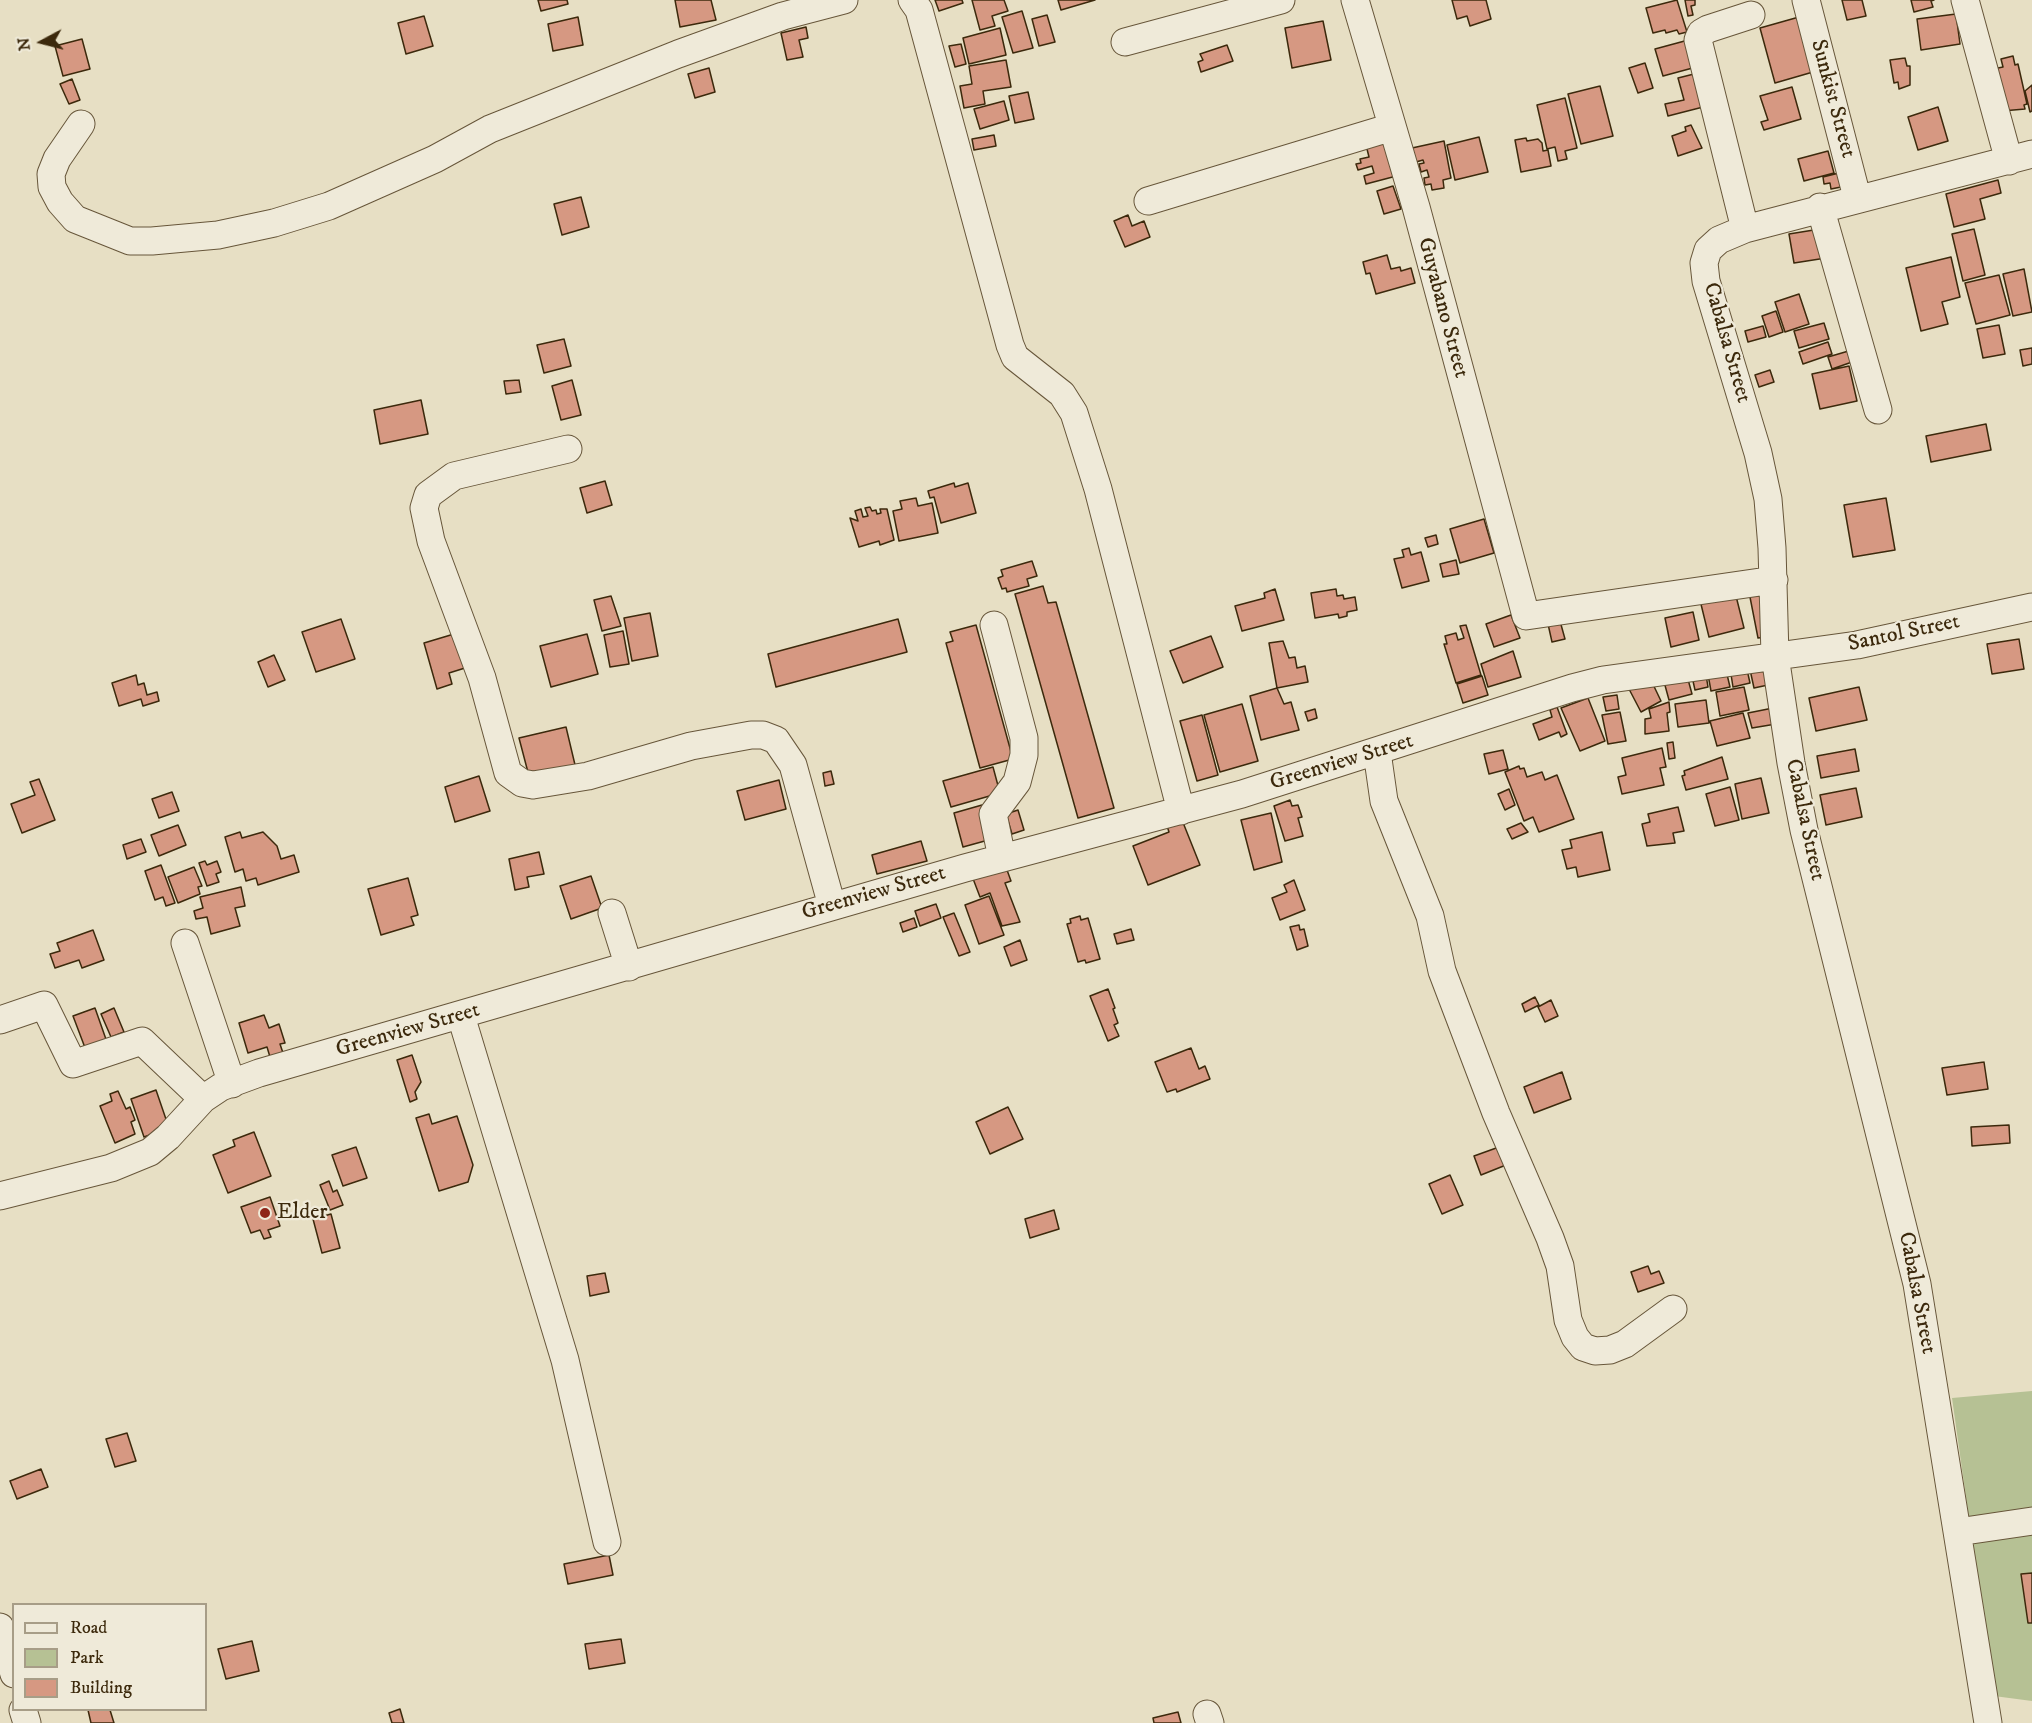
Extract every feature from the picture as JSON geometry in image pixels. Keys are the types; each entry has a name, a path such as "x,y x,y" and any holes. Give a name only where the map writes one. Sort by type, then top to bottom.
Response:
{"street":[{"path":"81,124 57,159 51,174 52,187 60,202 75,219 130,240 152,242 218,235 274,224 329,206 381,185 512,120 678,54 783,16 844,0"},
{"path":"912,0 919,10 1010,345 1015,357 1062,394 1077,424 1098,489 1181,811"},
{"path":"1125,42 1281,0"},
{"name":"Guyabano Street","path":"1355,0 1526,616 1774,580"},
{"name":"Sunkist Street","path":"1806,0 1857,197"},
{"path":"1965,0 2021,158"},
{"path":"1745,228 1698,40 1701,33 1708,29 1751,15"},
{"path":"1148,201 1392,127"},
{"name":"Cabalsa Street","path":"1988,1723 1917,1284 1804,830 1791,763 1775,656 1774,580 1768,499 1758,453 1712,303 1704,263 1708,250 1719,240 1745,228 1857,197 2021,158"},
{"path":"1820,207 1878,410"},
{"path":"568,449 454,476 428,495 424,508 431,541 482,678 508,773 522,783 533,784 588,776 691,746 751,735 763,735 776,740 793,765 832,906"},
{"name":"Santol Street","path":"1775,656 1857,645 2032,607"},
{"path":"994,625 1024,746 1022,771 1017,782 993,814 995,833 1002,858"},
{"name":"Greenview Street","path":"0,1196 111,1168 150,1152 168,1137 203,1099 231,1084 832,906 1181,811 1603,680 1775,656"},
{"path":"1377,752 1384,801 1430,916 1442,971 1496,1113 1560,1266 1568,1320 1575,1337 1583,1347 1595,1351 1610,1350 1625,1344 1673,1310"},
{"path":"612,913 629,967"},
{"path":"185,943 231,1084"},
{"path":"0,1020 44,1005 73,1064 142,1041 203,1099"},
{"path":"461,1016 565,1360 607,1542"},
{"path":"1958,1532 2032,1521"},
{"path":"0,1627 12,1667"}],"green space":[{"path":"2032,1391 2032,1701 1994,1696 1952,1398"}],"building":[{"path":"538,0 567,0 568,4 541,11"},
{"path":"675,0 711,0 716,20 680,27"},
{"path":"935,0 962,0 963,3 939,11"},
{"path":"972,0 1004,0 1008,11 992,16 995,26 980,30"},
{"path":"1058,0 1095,0 1061,10"},
{"path":"1452,0 1486,0 1491,19 1470,26 1467,16 1457,19"},
{"path":"1677,0 1687,32 1679,34 1677,30 1666,33 1665,30 1653,33 1646,8"},
{"path":"1685,0 1695,0 1695,5 1691,6 1693,15 1688,16"},
{"path":"1842,0 1862,0 1866,16 1847,20"},
{"path":"1911,0 1934,0 1931,1 1933,7 1914,12"},
{"path":"1022,11 1033,48 1013,53 1002,17"},
{"path":"1956,14 1960,44 1921,50 1917,19"},
{"path":"1047,15 1055,42 1039,46 1032,19"},
{"path":"424,16 433,46 406,54 398,23"},
{"path":"578,17 583,45 553,51 548,24"},
{"path":"1799,17 1813,72 1775,83 1760,28"},
{"path":"1323,21 1331,60 1292,68 1285,28"},
{"path":"806,27 808,38 799,40 803,57 787,60 781,33"},
{"path":"1000,28 1006,55 969,64 963,38"},
{"path":"82,39 90,69 63,76 55,46"},
{"path":"1692,39 1700,66 1663,76 1655,49"},
{"path":"961,44 966,64 955,67 949,46"},
{"path":"1227,45 1233,61 1201,72 1198,62 1203,60 1200,54"},
{"path":"2013,56 2015,65 2018,64 2027,104 2024,105 2025,109 2002,111 1993,69 2003,67 2001,59"},
{"path":"1905,58 1907,66 1910,66 1910,85 1899,89 1898,82 1894,83 1890,60"},
{"path":"1006,60 1011,87 983,91 985,104 964,108 960,86 972,84 969,66"},
{"path":"1645,63 1653,88 1638,93 1629,68"},
{"path":"709,68 715,92 695,98 688,74"},
{"path":"1698,73 1707,106 1668,116 1665,104 1684,100 1678,78"},
{"path":"72,79 80,100 69,104 60,84"},
{"path":"2032,85 2032,111 2030,112 2025,91"},
{"path":"1600,86 1613,136 1581,144 1568,94"},
{"path":"1792,87 1801,119 1764,130 1761,122 1768,120 1760,96"},
{"path":"1028,92 1034,119 1015,123 1009,96"},
{"path":"1565,98 1577,148 1565,151 1567,159 1558,161 1555,147 1547,149 1537,105"},
{"path":"1004,101 1009,120 980,129 974,109"},
{"path":"1938,107 1948,141 1918,150 1908,117"},
{"path":"1691,125 1702,148 1678,156 1672,136 1686,131 1685,127"},
{"path":"1393,134 1404,174 1366,184 1364,176 1374,173 1372,166 1358,170 1356,164 1361,163 1360,159 1369,157 1365,141"},
{"path":"994,135 996,146 974,150 972,139"},
{"path":"1479,137 1488,172 1455,180 1447,145"},
{"path":"1526,138 1527,141 1538,139 1542,143 1543,151 1548,150 1551,166 1521,172 1515,140"},
{"path":"1444,141 1451,178 1443,180 1444,188 1432,190 1431,184 1425,185 1424,178 1429,177 1427,170 1421,172 1419,164 1424,163 1423,160 1416,162 1412,148"},
{"path":"1828,151 1834,173 1804,181 1798,159"},
{"path":"1843,172 1846,186 1831,189 1830,183 1824,184 1823,177"},
{"path":"1998,180 2001,193 1980,199 1985,219 1954,227 1946,194"},
{"path":"1393,186 1401,209 1384,214 1377,191"},
{"path":"581,197 589,227 562,235 554,204"},
{"path":"1128,215 1132,226 1144,221 1150,237 1125,247 1114,221"},
{"path":"1820,229 1826,258 1794,263 1789,234"},
{"path":"1974,229 1985,275 1963,281 1952,234"},
{"path":"1387,255 1391,269 1400,267 1401,271 1411,268 1415,283 1376,294 1370,273 1366,274 1363,262"},
{"path":"1951,257 1960,297 1942,302 1948,324 1921,331 1906,268"},
{"path":"2024,269 2032,312 2013,316 2003,274"},
{"path":"1999,275 2010,315 1976,324 1965,283"},
{"path":"1799,294 1809,324 1785,332 1775,302"},
{"path":"1776,311 1783,332 1769,337 1762,316"},
{"path":"1824,323 1829,339 1799,348 1794,331"},
{"path":"1999,325 2005,354 1983,358 1977,329"},
{"path":"1763,326 1766,337 1748,342 1745,331"},
{"path":"564,339 571,366 544,373 537,345"},
{"path":"1828,342 1832,354 1803,364 1799,352"},
{"path":"2032,348 2032,364 2023,366 2020,350"},
{"path":"1852,350 1855,361 1832,369 1828,357"},
{"path":"1849,366 1857,401 1820,409 1812,374"},
{"path":"1770,370 1774,382 1759,387 1755,375"},
{"path":"519,380 521,392 506,394 504,381"},
{"path":"572,380 581,415 561,420 552,386"},
{"path":"421,400 428,434 380,444 374,410"},
{"path":"1986,424 1991,450 1931,462 1926,436"},
{"path":"605,481 612,505 587,513 580,488"},
{"path":"954,483 955,487 968,483 976,513 941,523 934,497 930,498 928,491"},
{"path":"916,498 918,506 932,503 938,533 899,541 893,511 902,509 900,501"},
{"path":"1886,498 1895,550 1853,557 1844,505"},
{"path":"870,507 872,511 876,510 877,514 881,513 880,509 887,509 894,540 880,545 879,541 859,547 850,518 858,521 855,511 861,509 863,517 868,516 865,508"},
{"path":"1484,519 1494,553 1460,563 1450,529"},
{"path":"1436,535 1438,544 1428,547 1425,538"},
{"path":"1409,548 1411,555 1421,552 1429,581 1402,588 1394,559 1404,557 1402,550"},
{"path":"1456,560 1459,574 1443,577 1440,564"},
{"path":"1032,561 1037,576 1027,579 1029,586 1007,592 1006,588 1002,589 998,578 1003,576 1001,570"},
{"path":"1043,586 1048,603 1056,602 1114,808 1078,818 1015,594"},
{"path":"1734,588 1744,628 1709,637 1699,596"},
{"path":"1275,589 1284,620 1242,631 1235,606 1265,598 1264,593"},
{"path":"1336,589 1337,596 1343,595 1344,599 1355,597 1357,610 1347,612 1347,616 1339,618 1338,614 1315,618 1311,593"},
{"path":"1765,589 1766,637 1758,638 1749,592"},
{"path":"611,596 621,626 602,631 594,600"},
{"path":"1693,612 1699,640 1671,647 1665,618"},
{"path":"650,613 658,656 632,661 624,618"},
{"path":"1511,615 1520,638 1494,647 1486,624"},
{"path":"341,619 355,659 316,672 302,632"},
{"path":"898,619 907,652 776,687 768,654"},
{"path":"1560,621 1565,639 1552,642 1548,624"},
{"path":"976,625 1013,759 980,768 946,643 953,641 950,632"},
{"path":"1466,625 1481,675 1456,683 1444,644 1447,644 1445,636 1456,633 1458,640 1464,638 1460,626"},
{"path":"623,631 629,664 610,667 604,635"},
{"path":"454,634 465,668 449,673 452,684 437,689 424,643"},
{"path":"587,634 598,674 551,687 540,646"},
{"path":"1211,636 1223,667 1183,683 1170,651"},
{"path":"2019,639 2024,669 1992,674 1987,644"},
{"path":"1283,641 1289,658 1295,657 1297,668 1305,666 1308,682 1277,688 1269,643"},
{"path":"1513,651 1521,677 1488,687 1481,664"},
{"path":"274,655 285,680 268,687 258,662"},
{"path":"1763,662 1768,685 1754,688 1749,665"},
{"path":"1746,665 1750,683 1733,687 1730,668"},
{"path":"1725,666 1730,687 1711,691 1707,669"},
{"path":"1705,669 1708,687 1695,690 1691,672"},
{"path":"1686,672 1692,694 1669,700 1663,678"},
{"path":"136,675 138,685 144,683 147,695 157,692 159,701 143,706 141,699 119,706 112,683"},
{"path":"1482,676 1488,695 1463,703 1457,684"},
{"path":"1650,678 1661,701 1641,712 1629,689"},
{"path":"1744,687 1749,710 1720,716 1716,692"},
{"path":"1859,687 1867,720 1816,731 1809,698"},
{"path":"1277,688 1284,704 1291,702 1299,730 1261,740 1250,696"},
{"path":"1617,695 1619,709 1606,711 1603,697"},
{"path":"1588,698 1605,741 1580,751 1561,708"},
{"path":"1706,700 1709,723 1678,727 1675,704"},
{"path":"1669,702 1670,712 1667,713 1669,731 1645,734 1645,719 1651,718 1649,709"},
{"path":"1242,704 1258,761 1220,772 1204,715"},
{"path":"1557,707 1567,734 1561,737 1559,732 1539,740 1533,724 1552,717 1550,710"},
{"path":"1773,708 1776,724 1752,728 1748,713"},
{"path":"1315,709 1317,718 1308,721 1305,712"},
{"path":"1620,712 1626,741 1608,744 1602,715"},
{"path":"1743,713 1750,738 1717,746 1710,721"},
{"path":"1202,715 1218,775 1197,781 1180,721"},
{"path":"566,727 576,769 530,780 519,738"},
{"path":"1673,742 1675,758 1669,759 1667,743"},
{"path":"1662,748 1666,767 1660,768 1664,785 1622,794 1618,777 1626,775 1622,758"},
{"path":"1855,749 1859,771 1821,778 1817,756"},
{"path":"1503,750 1508,769 1489,774 1484,754"},
{"path":"1722,757 1728,779 1686,790 1682,776 1685,775 1684,771"},
{"path":"1519,766 1520,769 1524,768 1527,777 1542,772 1545,780 1557,775 1574,819 1539,832 1533,817 1524,821 1505,772"},
{"path":"993,767 1000,793 951,807 943,781"},
{"path":"831,771 834,784 825,786 823,773"},
{"path":"479,776 490,811 455,822 445,787"},
{"path":"1761,778 1769,813 1742,819 1735,784"},
{"path":"39,779 55,820 22,833 11,804 35,795 30,782"},
{"path":"779,780 786,809 745,820 737,791"},
{"path":"1730,787 1739,820 1715,826 1706,794"},
{"path":"1856,788 1862,817 1826,825 1820,795"},
{"path":"1509,789 1515,805 1505,810 1498,794"},
{"path":"172,792 179,811 159,818 152,799"},
{"path":"1290,800 1292,806 1298,805 1302,817 1298,818 1303,836 1285,841 1274,806"},
{"path":"982,805 992,839 963,847 954,813"},
{"path":"1678,807 1684,831 1673,833 1675,843 1647,846 1642,824 1650,822 1648,814"},
{"path":"1018,810 1024,830 1012,834 1006,814"},
{"path":"1271,813 1282,862 1254,870 1241,820"},
{"path":"1182,820 1200,865 1148,885 1133,846 1169,832 1167,826"},
{"path":"1521,823 1528,832 1512,839 1507,829"},
{"path":"178,825 186,845 159,856 151,835"},
{"path":"240,832 242,838 263,832 277,846 281,859 294,855 299,872 258,885 256,878 246,881 243,869 235,872 225,837"},
{"path":"1602,832 1610,870 1578,877 1576,867 1567,869 1562,850 1572,848 1570,840"},
{"path":"141,839 146,852 127,859 123,845"},
{"path":"921,841 927,861 877,874 872,855"},
{"path":"539,852 544,874 527,877 529,887 515,890 509,859"},
{"path":"205,861 207,865 217,861 221,872 216,874 219,882 207,886 199,863"},
{"path":"161,865 175,903 166,906 163,897 155,900 145,871"},
{"path":"194,867 202,886 198,887 200,894 178,903 168,877"},
{"path":"1007,870 1011,881 1005,883 1020,922 1002,926 990,893 980,897 972,876"},
{"path":"591,876 602,908 571,919 560,886"},
{"path":"408,878 418,915 411,917 414,925 381,935 368,889"},
{"path":"1294,880 1305,910 1280,920 1272,898 1287,892 1284,885"},
{"path":"241,887 245,906 235,908 240,926 211,934 207,917 196,919 194,911 203,908 200,897"},
{"path":"989,896 1004,935 979,944 965,905"},
{"path":"936,904 941,918 920,926 915,911"},
{"path":"954,913 970,952 959,956 943,917"},
{"path":"1080,916 1081,920 1088,918 1100,959 1086,963 1085,960 1078,962 1067,924 1071,923 1070,919"},
{"path":"914,918 917,927 903,932 900,923"},
{"path":"1299,925 1300,930 1304,929 1308,946 1297,950 1290,927"},
{"path":"1131,929 1134,940 1117,944 1114,934"},
{"path":"93,930 104,960 82,968 79,960 55,968 50,954 60,951 57,943"},
{"path":"1020,940 1027,960 1011,966 1004,947"},
{"path":"1108,989 1115,1008 1113,1009 1118,1023 1114,1025 1119,1036 1108,1041 1090,996"},
{"path":"1535,997 1539,1005 1525,1012 1522,1004"},
{"path":"1551,1000 1558,1016 1545,1022 1538,1007"},
{"path":"95,1008 108,1045 87,1053 73,1016"},
{"path":"114,1008 124,1032 111,1037 101,1014"},
{"path":"264,1015 269,1028 279,1024 285,1043 280,1044 283,1053 270,1057 267,1047 248,1053 239,1023"},
{"path":"1191,1048 1199,1069 1205,1066 1210,1079 1177,1092 1176,1089 1167,1092 1155,1062"},
{"path":"412,1055 421,1082 415,1092 417,1099 410,1102 397,1060"},
{"path":"1984,1062 1988,1089 1947,1095 1942,1068"},
{"path":"1562,1072 1571,1099 1534,1113 1524,1087"},
{"path":"156,1090 169,1128 144,1137 131,1099"},
{"path":"118,1091 126,1109 130,1107 135,1120 131,1122 135,1134 115,1143 100,1106 112,1101 110,1094"},
{"path":"1008,1107 1023,1139 990,1154 976,1122"},
{"path":"429,1114 432,1124 457,1116 473,1165 468,1182 439,1191 416,1118"},
{"path":"2009,1125 2010,1143 1972,1146 1971,1127"},
{"path":"254,1132 271,1176 228,1193 213,1155 235,1146 233,1140"},
{"path":"356,1147 367,1178 343,1186 332,1155"},
{"path":"1499,1147 1506,1165 1481,1175 1474,1156"},
{"path":"1450,1175 1463,1205 1442,1214 1429,1184"},
{"path":"329,1181 333,1192 337,1190 343,1205 330,1210 320,1185"},
{"path":"270,1197 280,1226 268,1230 271,1237 264,1239 260,1230 251,1233 241,1207"},
{"path":"1054,1210 1059,1229 1030,1238 1025,1219"},
{"path":"331,1214 340,1248 322,1253 313,1219"},
{"path":"1648,1266 1651,1274 1659,1271 1664,1283 1638,1292 1631,1272"},
{"path":"605,1273 609,1292 590,1296 587,1276"},
{"path":"127,1433 136,1461 115,1467 106,1439"},
{"path":"41,1469 48,1487 17,1499 10,1481"},
{"path":"609,1555 613,1575 568,1584 564,1564"},
{"path":"2032,1573 2032,1623 2028,1623 2021,1574"},
{"path":"621,1639 625,1663 589,1669 585,1644"},
{"path":"252,1641 259,1671 226,1679 218,1649"},
{"path":"400,1709 404,1723 392,1723 389,1713"},
{"path":"88,1711 110,1711 114,1723 91,1723"},
{"path":"1178,1712 1181,1723 1154,1723 1153,1718"}],"place":[{"name":"Elder","path":"265,1213"}]}
